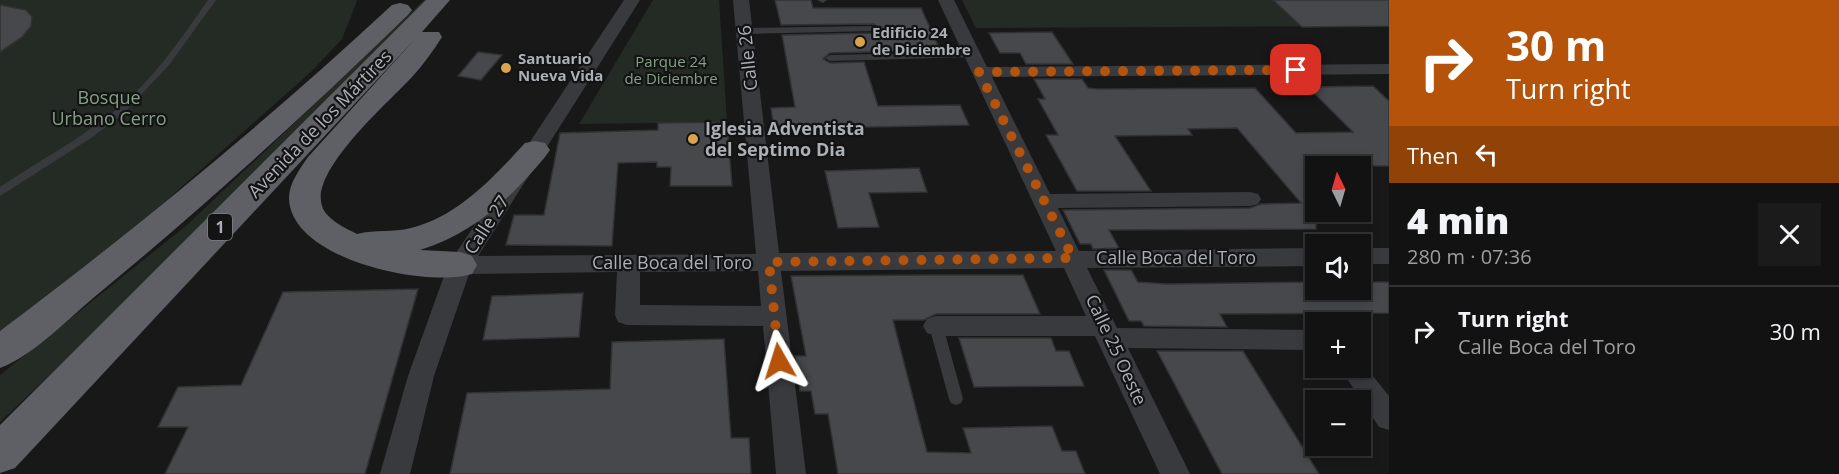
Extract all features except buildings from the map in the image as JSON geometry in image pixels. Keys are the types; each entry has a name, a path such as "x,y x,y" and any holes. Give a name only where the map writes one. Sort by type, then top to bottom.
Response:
{"highway":[{"name":"Avenida de los Mártires","path":"0,352 90,283 238,157 356,53 410,0"},
{"name":"Avenida de los Mártires","path":"0,454 439,0"},
{"path":"459,0 404,70 322,159 308,182 305,193 309,212 319,227 346,245 376,256 428,264 460,265"},
{"path":"356,53 371,9"},
{"path":"333,235 353,241 390,243 434,232 461,218 487,200 535,150"}],"street":[{"name":"Calle 27","path":"395,474 421,376 460,265 632,0"},
{"name":"Calle 26","path":"741,0 791,474"},
{"name":"Calle 25 Oeste","path":"946,0 975,63 1073,258 1175,474"},
{"path":"975,63 1389,69"},
{"path":"1044,201 1250,199"},
{"path":"1371,256 1389,256"},
{"name":"Calle Boca del Toro","path":"460,265 1305,257"},
{"path":"629,263 627,315 775,316"},
{"path":"936,326 1305,340"},
{"path":"1360,378 1389,418"}],"lane":[{"path":"0,192 99,127 136,98 185,38 212,0"},
{"path":"745,31 874,29"},
{"path":"830,58 975,63"},
{"path":"936,326 956,399"}],"green space":[{"name":"Bosque Urbano Cerro","path":"0,0 357,1 342,39 313,70 149,216 0,333"},
{"path":"424,0 432,0 140,290 0,422 0,375 187,225"},
{"name":"Parque 24 de Diciembre","path":"653,0 719,0 727,122 579,124"},
{"path":"962,0 1389,0 1389,26 976,28"}],"place":[{"name":"Edificio 24 de Diciembre","path":"860,42"},
{"name":"Santuario Nueva Vida","path":"506,68"},
{"name":"Iglesia Adventista del Septimo Dia","path":"693,139"}],"route":[{"path":"779,361 769,262 1073,258 979,72 1296,70"}]}
